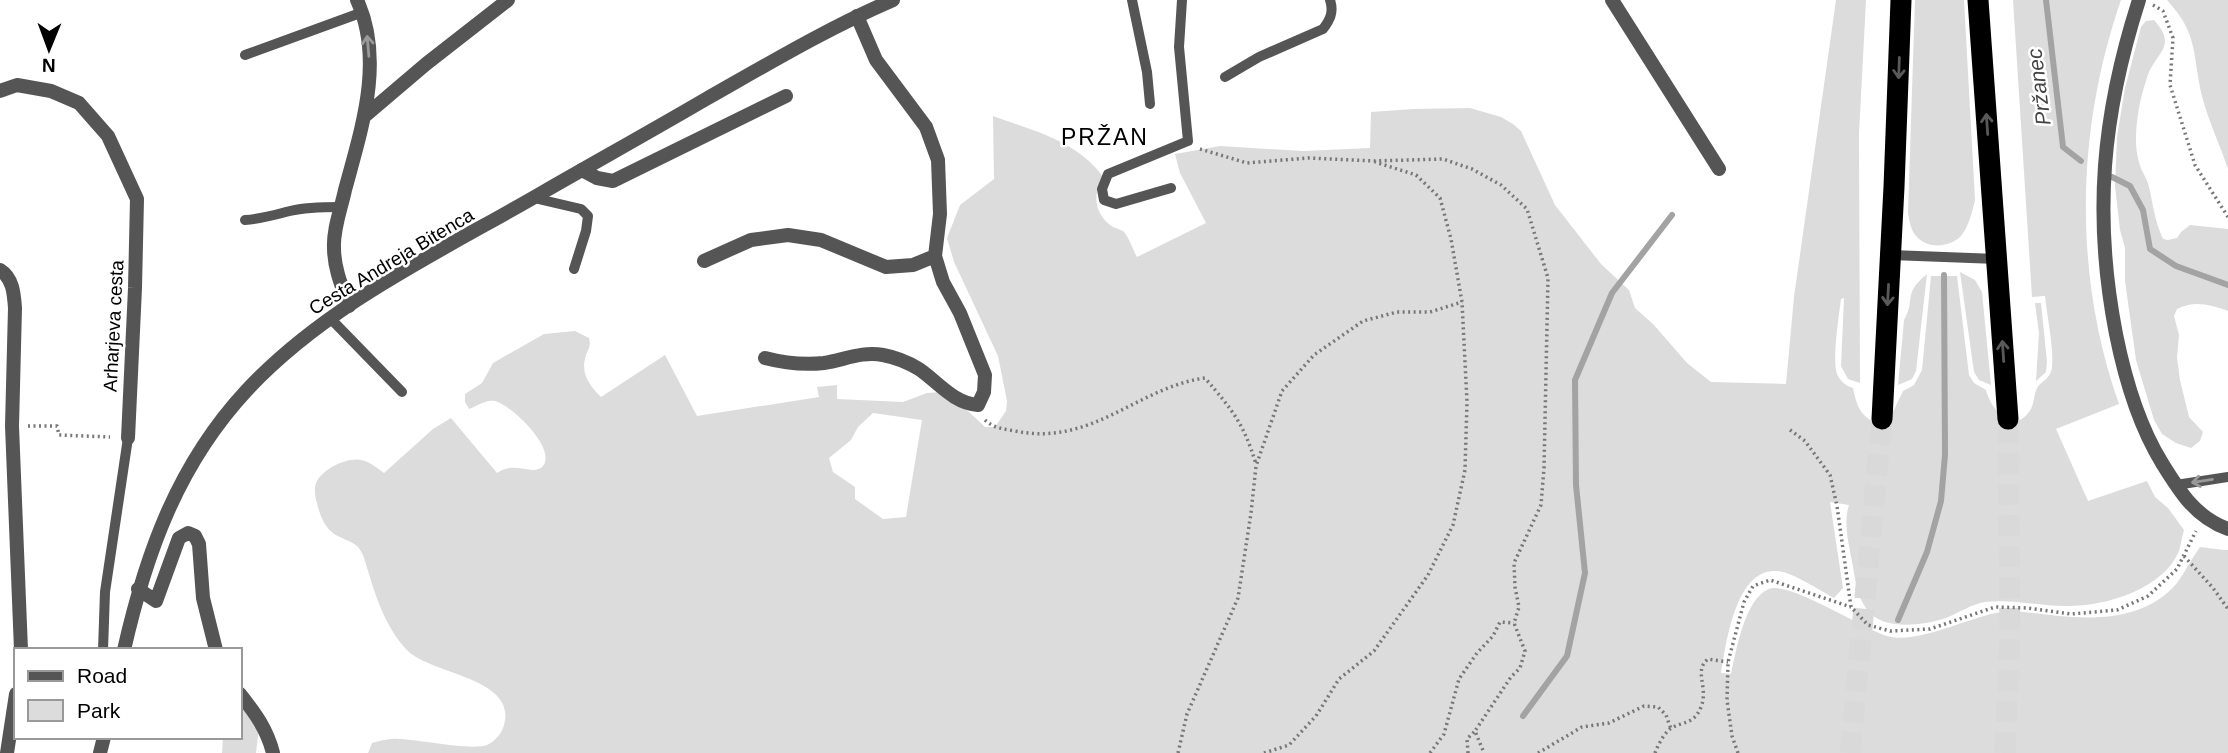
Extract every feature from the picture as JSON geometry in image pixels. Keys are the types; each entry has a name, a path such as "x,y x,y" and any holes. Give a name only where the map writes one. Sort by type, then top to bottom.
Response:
{"highway":[{"path":"1882,419 1901,0"},
{"path":"1978,0 2008,419"}],"street":[{"path":"366,115 508,0"},
{"name":"Cesta Andreja Bitenca","path":"124,648 138,589 169,506 203,447 225,417 253,384 294,346 349,306 582,170 770,62 893,0"},
{"path":"1612,0 1719,169"},
{"path":"2139,0 2120,64 2109,118 2103,192 2103,249 2110,301 2128,386 2156,453 2190,504 2204,517 2228,529"},
{"path":"349,306 334,260 334,245 341,206 366,115 370,70 366,23 360,6"},
{"path":"765,358 802,364 826,362 855,354 883,355 915,366 964,404 978,405 984,392 985,375 960,313 943,282 935,256 940,214 938,160 926,127 876,60 857,16"},
{"name":"Arharjeva cesta","path":"0,91 17,85 51,91 79,103 108,136 137,199 128,438"},
{"path":"582,170 597,178 613,181 786,96"},
{"path":"704,261 751,240 788,235 821,240 886,267 913,265 935,256"},
{"path":"0,270 6,274 14,292 12,426 21,648"},
{"path":"138,589 156,601 179,538 188,533 195,536 199,544 203,598 216,648"},
{"path":"242,696 260,719 273,753"},
{"path":"7,753 14,707"}],"lane":[{"path":"1132,0 1147,72 1150,104"},
{"path":"1171,188 1115,204 1104,200 1102,189 1108,174 1188,141 1179,47 1182,0"},
{"path":"1225,77 1258,57 1323,29 1332,10 1330,0"},
{"path":"246,55 360,6"},
{"path":"534,198 581,209 588,216 586,232 574,269"},
{"path":"245,220 271,218 290,211 341,206"},
{"path":"1891,255 1997,259"},
{"path":"330,318 402,392"},
{"name":"Arharjeva cesta","path":"103,648 105,592 128,438"},
{"path":"2176,485 2228,477"}],"path":[{"path":"2146,0 2163,11 2173,38 2170,85 2195,165 2228,217"},
{"path":"1188,141 1204,152 1247,163 1308,158 1373,161 1443,159 1472,169 1500,185 1527,209 1548,278 1541,505 1514,563 1519,607 1514,623 1525,651 1520,668 1467,740 1468,753"},
{"path":"1265,753 1289,745 1316,716 1339,680 1374,650 1428,575 1453,525 1465,470 1467,401 1462,302 1451,239 1440,198 1416,175 1373,161"},
{"path":"1178,753 1186,714 1238,598 1256,466 1282,391 1314,355 1363,321 1397,312 1430,312 1462,302"},
{"path":"978,405 983,418 991,426 1023,433 1057,433 1100,422 1183,381 1205,378 1235,413 1246,433 1256,466"},
{"path":"12,426 57,426 59,435 128,438"},
{"path":"1790,429 1805,441 1830,475 1838,506 1850,607"},
{"path":"1738,753 1732,736 1727,700 1728,662 1738,620 1753,586 1770,580 1850,607 1868,625 1890,631 1930,629 1994,607 2071,614 2118,610 2148,596 2177,569 2204,517"},
{"path":"2184,556 2228,609"},
{"path":"1430,753 1444,734 1459,679 1493,636 1500,622 1514,623"},
{"path":"1655,753 1659,742 1671,729 1684,725 1701,708 1705,689 1701,673 1703,663 1708,659 1728,662"},
{"path":"1538,753 1582,727 1609,723 1644,706 1658,707 1666,715 1671,729"},
{"path":"1475,731 1484,753"}],"green space":[{"path":"1836,0 1866,0 1859,134 1860,383 1848,379 1841,366 1844,298 1841,299 1836,337 1837,374 1843,383 1853,388 1859,408 1868,418 1873,421 1892,414 1903,391 1914,385 1922,370 1931,276 1957,276 1969,375 1974,383 1986,390 1993,405 2004,418 2018,421 2024,417 2031,409 2037,388 2050,374 2052,360 2045,296 2032,297 2013,0 2121,0 2106,49 2095,100 2088,151 2086,202 2094,304 2104,355 2119,404 2056,429 2088,501 2147,481 2155,497 2168,508 2184,530 2179,551 2171,565 2146,586 2130,594 2097,603 2065,606 1985,602 1937,621 1895,624 1876,618 1863,604 1848,539 1846,521 1849,505 1830,502 1843,588 1834,598 1789,574 1776,571 1762,574 1751,582 1735,611 1721,673 1731,674 1748,614 1761,594 1769,589 1779,588 1792,592 1887,636 1913,637 2001,612 2107,617 2138,610 2165,595 2177,583 2200,547 2228,550 2228,753 368,753 372,743 391,739 470,747 487,745 503,728 504,706 496,695 483,686 419,659 401,643 383,613 360,550 335,535 322,518 315,490 319,478 342,462 355,460 367,462 384,473 433,429 451,418 497,473 510,468 539,469 546,458 544,449 530,428 511,410 495,401 469,409 465,394 482,383 493,363 544,334 575,331 589,338 584,361 585,373 589,383 601,397 665,355 697,416 819,397 817,387 837,385 837,399 903,402 927,393 943,392 953,397 985,427 995,427 1006,411 1007,401 998,356 954,262 947,238 960,205 994,179 993,116 1054,139 1093,165 1104,178 1097,190 1099,211 1113,227 1123,231 1137,257 1206,223 1180,173 1175,154 1220,146 1303,151 1370,148 1371,112 1470,108 1501,117 1521,131 1555,205 1601,264 1629,290 1635,308 1654,325 1687,363 1711,382 1786,384 1794,297","holes":["873,413 922,420 906,517 883,519 855,499 855,487 833,472 829,458 851,440 858,427"]},
{"path":"1915,0 1964,0 1975,200 1968,224 1960,237 1939,245 1928,244 1916,236 1908,212"},
{"path":"2167,0 2228,0 2228,169 2205,105 2190,35"},
{"path":"2154,20 2161,29 2165,42 2143,90 2136,142 2137,156 2148,184 2158,226 2163,239 2168,240 2177,238 2190,225 2228,229 2228,311 2196,304 2177,309 2174,316 2179,335 2177,358 2180,380 2189,417 2203,432 2200,441 2191,448 2162,434 2154,420 2136,360 2125,281 2125,248 2115,186 2117,137 2125,88 2141,27 2146,21"},
{"path":"1960,272 1975,280 1982,292 1991,385 1979,380 1974,372"},
{"path":"1927,274 1916,371 1912,379 1898,385 1904,320 1912,292"},
{"path":"2035,303 2041,303 2047,362 2046,372 2036,381 2039,333"},
{"path":"242,708 259,727 256,753 222,753 223,739 242,739"}],"waterway":[{"name":"Pržanec","path":"2046,0 2063,147 2081,161"},
{"name":"Pržanec","path":"2112,177 2130,186 2143,210 2150,249 2176,266 2228,285"},
{"path":"1523,716 1567,656 1585,573 1576,485 1575,380 1612,293 1672,215"},
{"path":"1898,620 1927,552 1941,501 1945,455 1944,275"}],"tunnel":[{"path":"1850,753 1882,419"},
{"path":"2005,753 2010,636 2008,419"}],"district":[{"name":"PRŽAN","path":"1105,137"}]}
